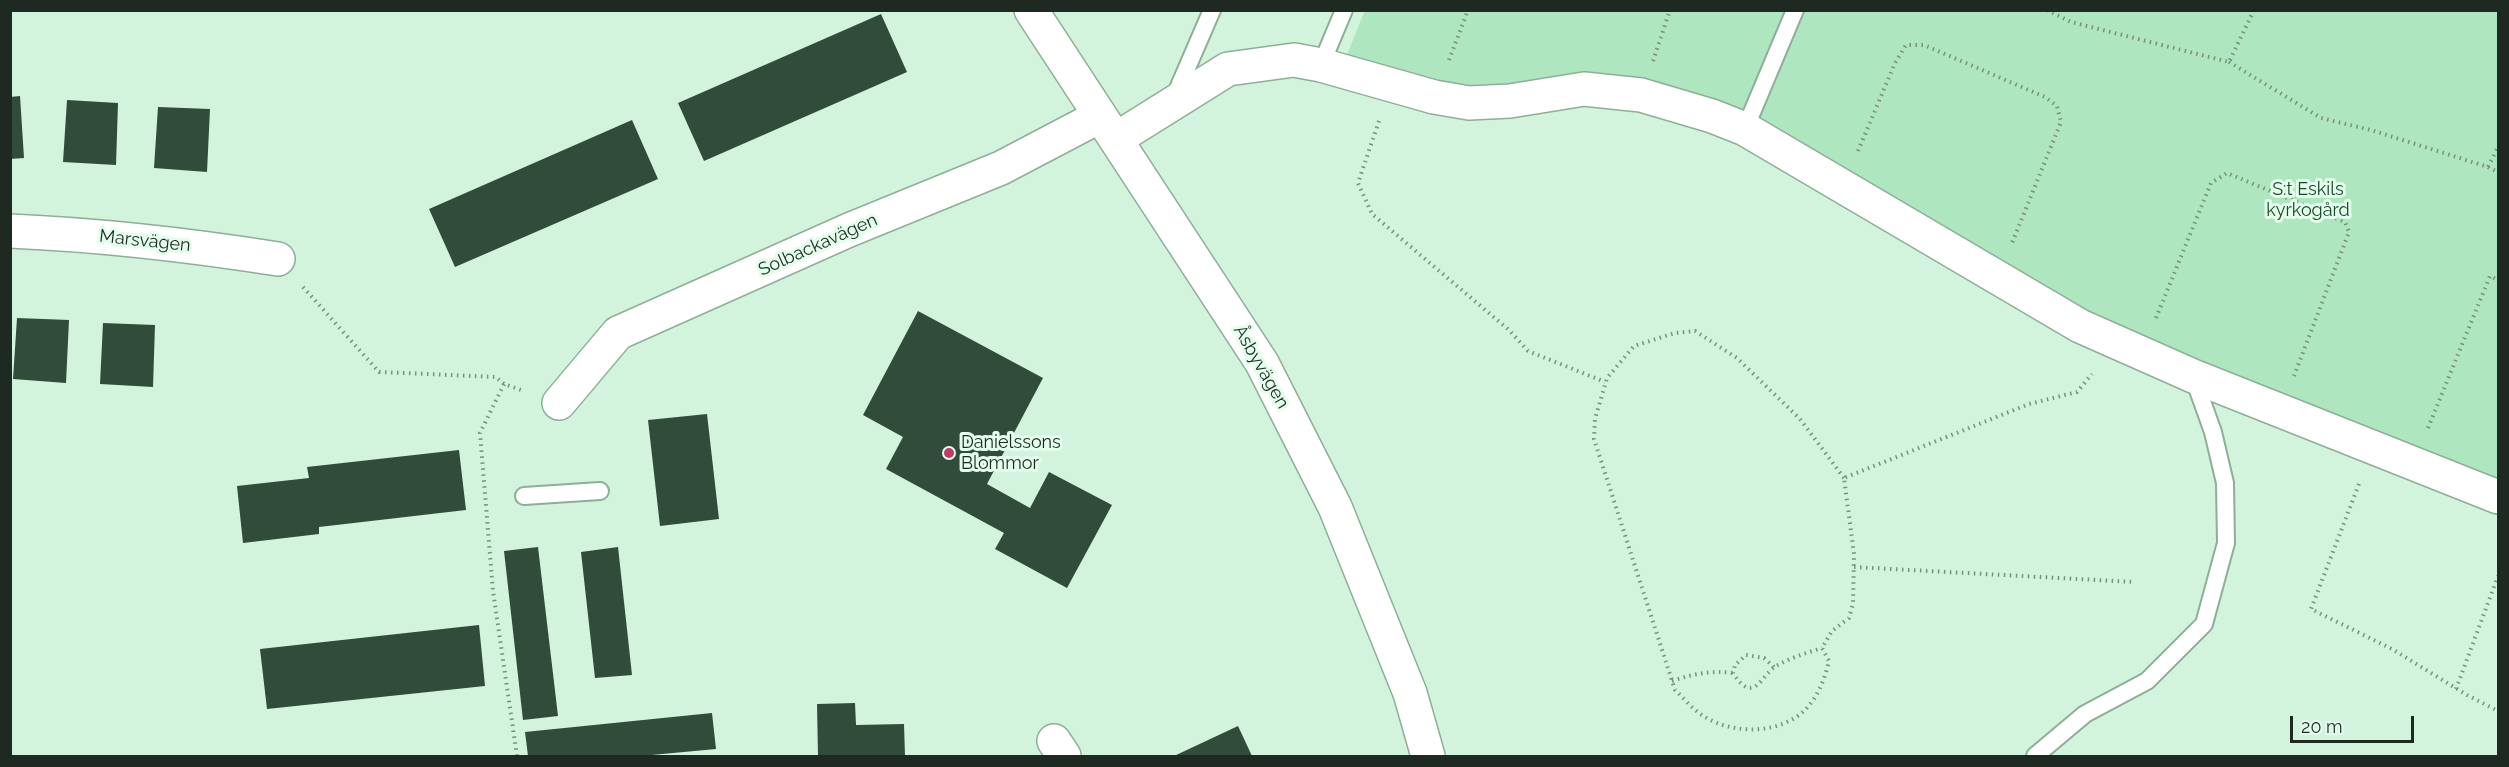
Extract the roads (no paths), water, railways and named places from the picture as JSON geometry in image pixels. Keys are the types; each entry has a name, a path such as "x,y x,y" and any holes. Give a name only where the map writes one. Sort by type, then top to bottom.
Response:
{"street":[{"name":"Åsbyvägen","path":"1031,10 1263,363 1335,507 1410,693 1428,756"},
{"name":"Solbackavägen","path":"559,403 618,333 849,230 1001,168 1173,102 1228,69 1294,60 1321,65 1434,97 1469,103 1510,101 1584,89 1641,95 1712,116 1746,129 2080,326 2193,376 2499,497"},
{"name":"Marsvägen","path":"10,231 70,233 185,244 278,259"}],"lane":[{"path":"1173,102 1212,10"},
{"path":"1321,65 1344,10"},
{"path":"1746,129 1795,10"},
{"path":"2035,756 2085,714 2147,681 2204,624 2226,543 2225,483 2213,432 2193,376"},
{"path":"524,496 600,491"}],"place":[{"name":"Danielssons Blommor","path":"949,453"}],"park label":[{"name":"S:t Eskils kyrkogård","path":"2308,200"}]}
